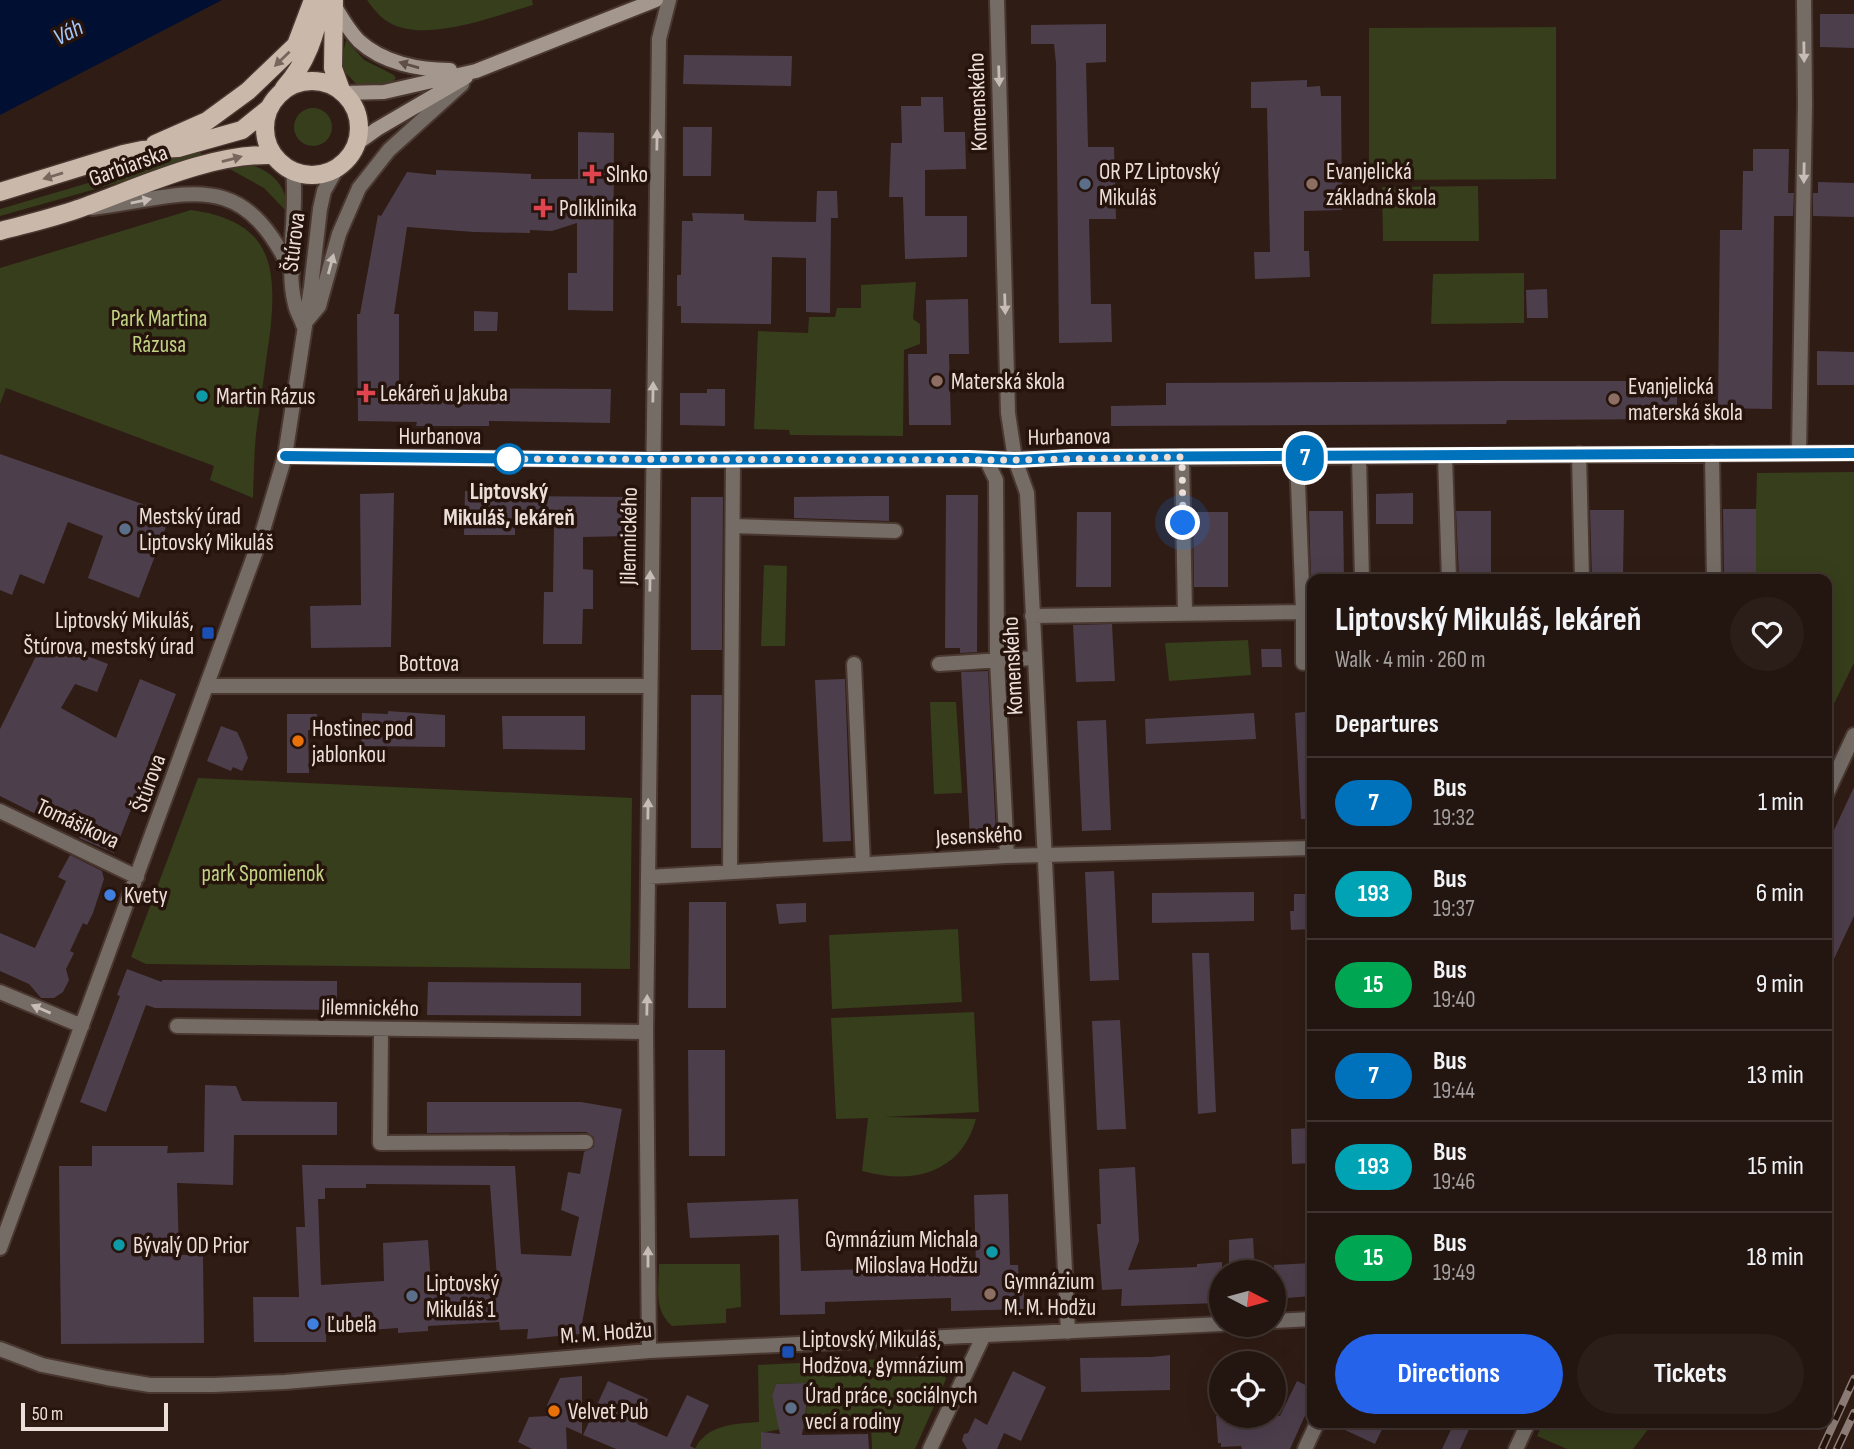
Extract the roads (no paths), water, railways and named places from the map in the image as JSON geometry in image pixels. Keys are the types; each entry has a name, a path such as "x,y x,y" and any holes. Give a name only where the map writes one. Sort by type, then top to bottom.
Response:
{"main road":[{"path":"142,150 208,121 248,90 296,45 313,0"},
{"path":"356,144 377,128 476,71 656,0"},
{"path":"330,2 359,41 390,60 424,70 476,71"},
{"path":"330,2 333,68 359,124 356,144 346,161 326,173 311,175 282,165 273,155 265,132 268,109 296,75 330,2"},
{"path":"282,91 300,82 315,80 342,91 384,92 476,71"},
{"name":"Garbiarska","path":"0,192 142,150 178,148 242,130 268,109"},
{"name":"Garbiarska","path":"0,231 74,211 190,170 242,156 273,155"}],"street":[{"name":"Jilemnického","path":"649,1351 646,1032 652,460 659,39 669,0"},
{"path":"1799,453 1805,104 1804,0"},
{"name":"Komenského","path":"997,4 1008,413 1015,460 1027,493 1068,1332"},
{"path":"303,325 319,306 339,234 359,188 389,150 476,71"},
{"name":"Štúrova","path":"0,1248 261,537 285,456 303,325 311,288 320,209 324,191 337,168"},
{"name":"Štúrova","path":"293,171 295,214 292,273 295,304 303,325"},
{"path":"74,211 181,193 211,194 235,203 256,216 280,246 292,273"},
{"path":"1712,453 1714,574"},
{"name":"Hurbanova","path":"285,456 1015,460 1854,453"},
{"path":"1579,454 1582,574"},
{"path":"1445,456 1449,574"},
{"path":"1182,457 1185,613"},
{"path":"1359,457 1362,574"},
{"path":"1297,458 1303,612 1307,644"},
{"path":"730,872 733,459"},
{"path":"986,459 996,480 997,660 1007,856"},
{"path":"733,526 895,531"},
{"path":"1032,616 1303,612"},
{"path":"939,664 1033,658"},
{"path":"854,664 863,864"},
{"name":"Bottova","path":"208,686 650,686"},
{"path":"1832,782 1854,735"},
{"name":"Tomášikova","path":"0,811 137,877"},
{"name":"Jesenského","path":"648,877 1045,854 1307,848"},
{"path":"0,992 82,1026"},
{"name":"Jilemnického","path":"177,1026 646,1032"},
{"path":"381,1030 380,1143 586,1142"},
{"path":"1286,1320 1307,1318"},
{"name":"M. M. Hodžu","path":"0,1349 42,1365 107,1378 150,1385 200,1385 294,1381 649,1351 1209,1325"},
{"path":"930,1449 983,1337"},
{"path":"1305,1449 1315,1428"},
{"path":"1516,1449 1526,1428"}],"water":[{"name":"Váh","path":"0,0 222,0 0,115"}],"railway":[{"path":"1832,1427 1854,1379"},
{"path":"1837,1449 1854,1413"},
{"path":"1822,1449 1832,1428"}],"place":[{"name":"Slnko","path":"592,174"},
{"name":"OR PZ Liptovský Mikuláš","path":"1085,184"},
{"name":"Evanjelická základná škola","path":"1312,184"},
{"name":"Poliklinika","path":"543,208"},
{"name":"Materská škola","path":"937,381"},
{"name":"Lekáreň u Jakuba","path":"366,393"},
{"name":"Martin Rázus","path":"202,396"},
{"name":"Evanjelická materská škola","path":"1614,399"},
{"name":"Liptovský Mikuláš, lekáreň","path":"509,459"},
{"name":"Mestský úrad Liptovský Mikuláš","path":"125,529"},
{"name":"Liptovský Mikuláš, Štúrova, mestský úrad","path":"208,633"},
{"name":"Hostinec pod jablonkou","path":"298,741"},
{"name":"Kvety","path":"110,895"},
{"name":"Bývalý OD Prior","path":"119,1245"},
{"name":"Gymnázium Michala Miloslava Hodžu","path":"992,1252"},
{"name":"Gymnázium M. M. Hodžu","path":"990,1294"},
{"name":"Liptovský Mikuláš 1","path":"412,1296"},
{"name":"Ľubeľa","path":"313,1324"},
{"name":"Liptovský Mikuláš, Hodžova, gymnázium","path":"788,1352"},
{"name":"Úrad práce, sociálnych vecí a rodiny","path":"791,1408"},
{"name":"Velvet Pub","path":"554,1411"}],"park label":[{"name":"Park Martina Rázusa","path":"159,331"},
{"name":"park Spomienok","path":"263,873"}]}
